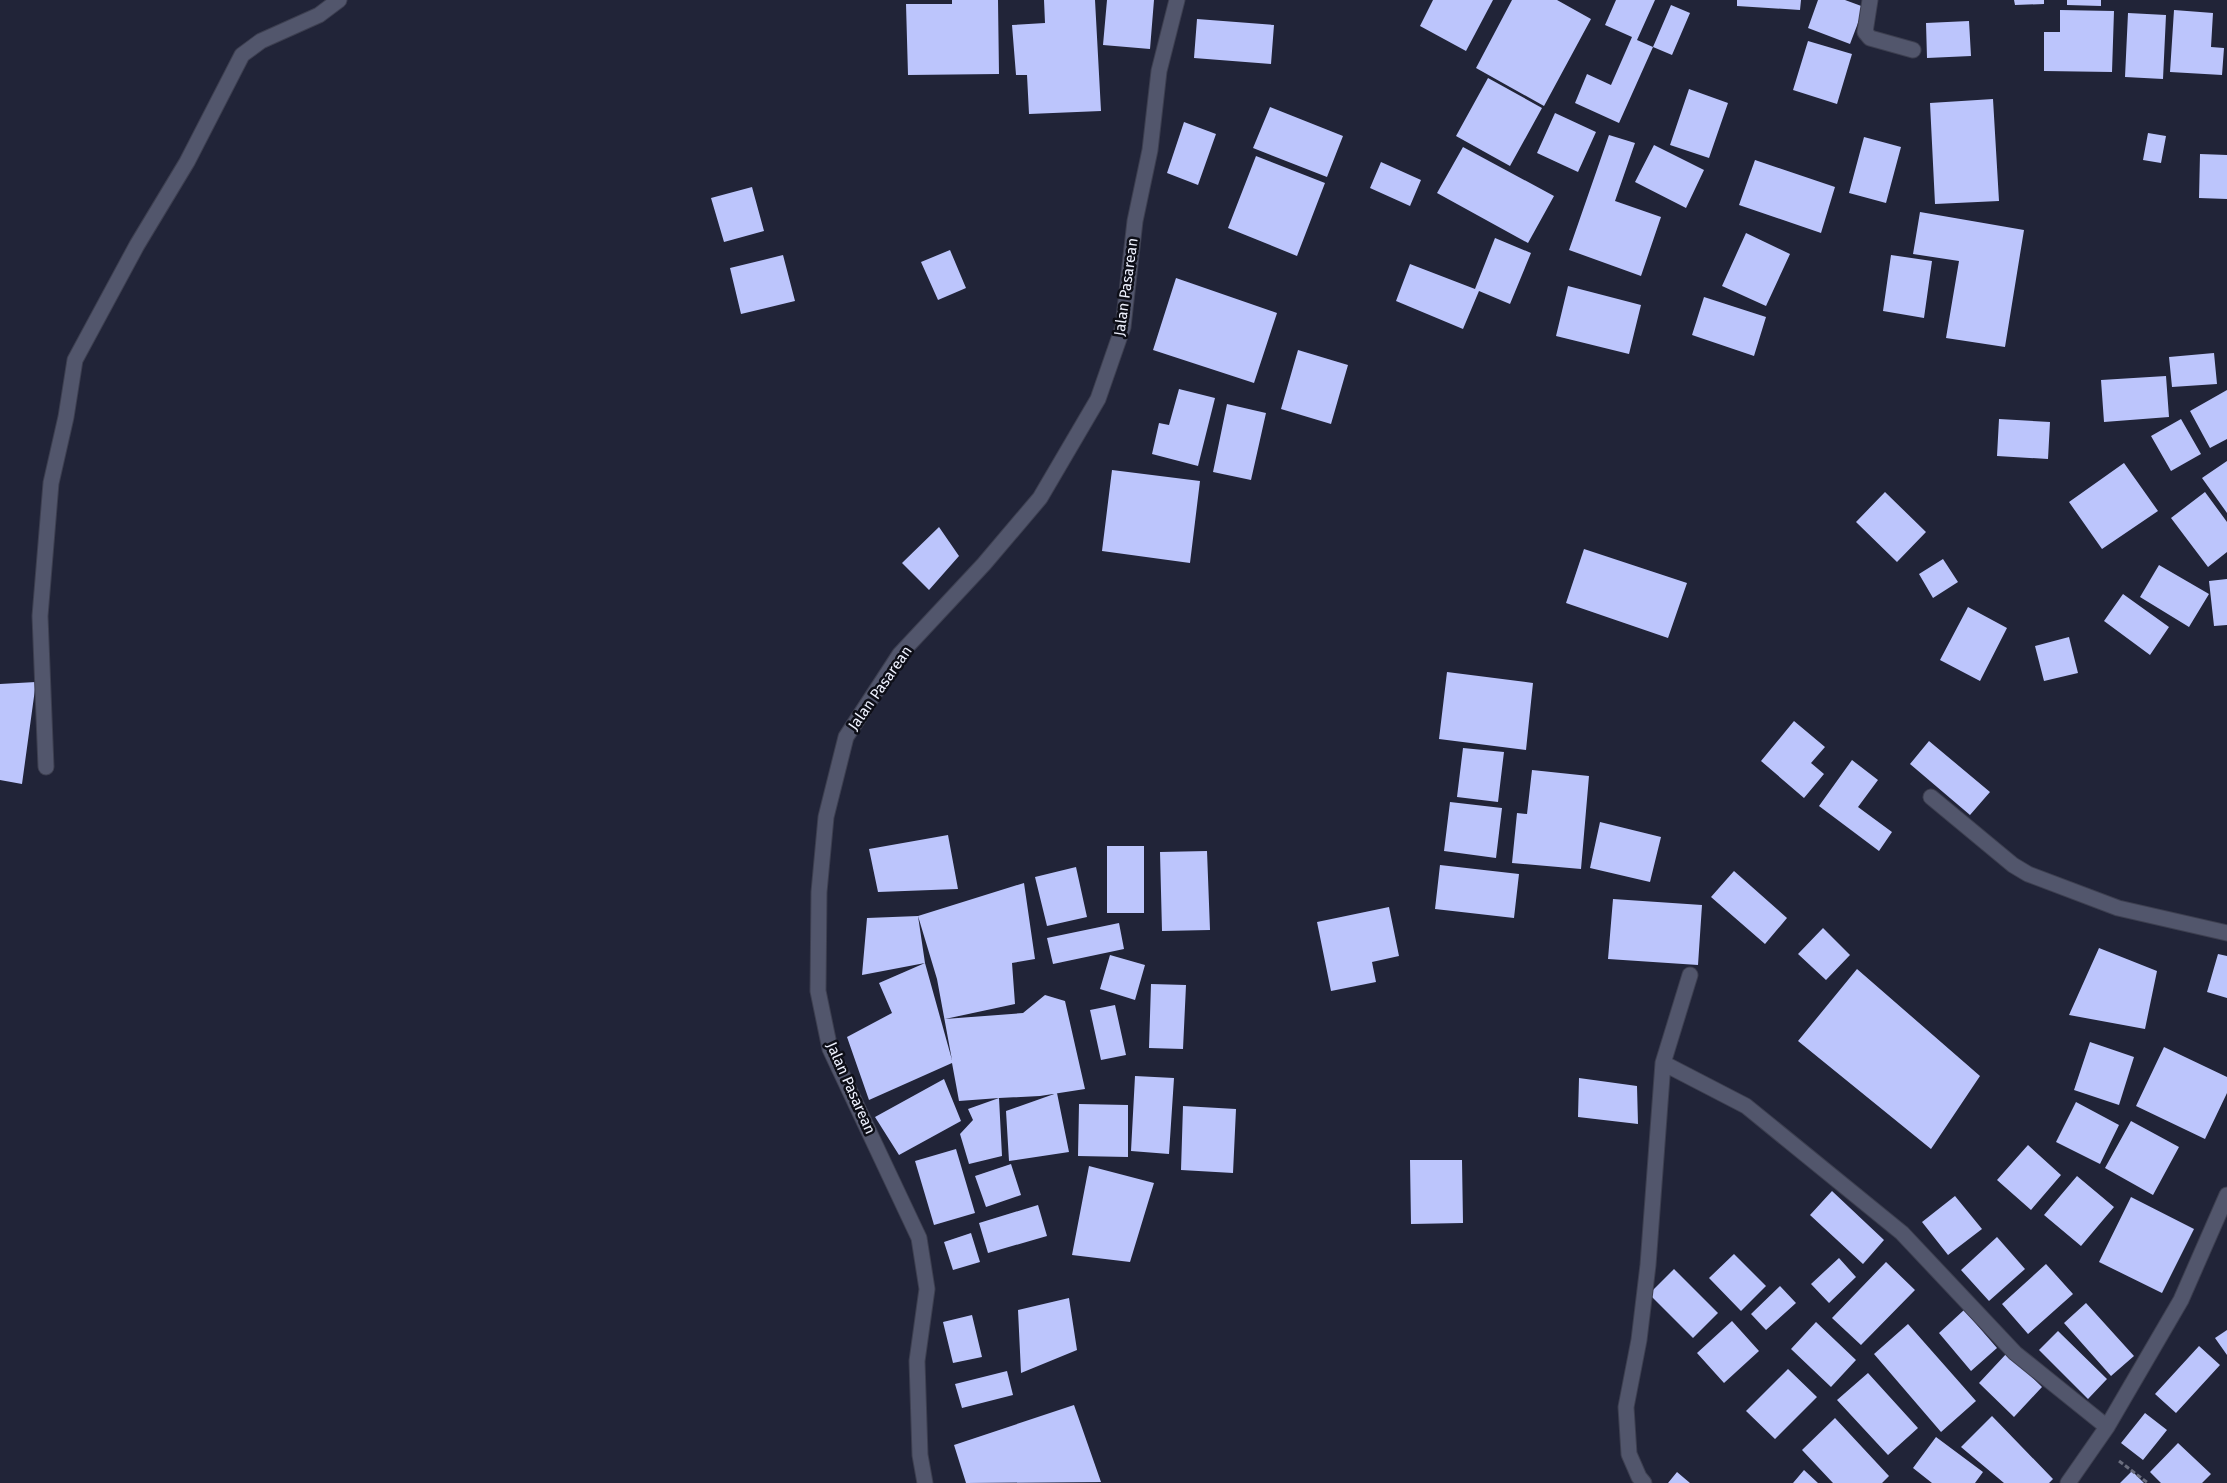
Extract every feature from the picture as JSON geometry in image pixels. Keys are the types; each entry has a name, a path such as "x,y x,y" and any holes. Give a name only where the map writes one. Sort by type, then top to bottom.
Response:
{"street":[{"path":"46,767 40,616 51,483 66,417 75,360 137,244 187,162 242,55 261,41 319,15 339,0"},
{"name":"Jalan Pasarean","path":"926,1483 920,1455 917,1361 927,1289 918,1238 830,1049 818,991 819,892 826,817 846,737 900,654 984,564 1040,498 1098,399 1123,327 1135,221 1150,150 1159,71 1177,0"},
{"path":"1870,0 1865,32 1870,38 1913,50"},
{"path":"1931,797 2013,865 2028,874 2118,908 2227,933"},
{"path":"1644,1483 1639,1477 1629,1454 1626,1407 1639,1340 1648,1266 1663,1063 1690,974"},
{"path":"1663,1063 1746,1106 1902,1233 2016,1353 2107,1427"},
{"path":"2068,1483 2107,1427 2181,1300 2227,1195"}],"building":[{"path":"952,0 998,0 999,74 908,75 906,4 952,4"},
{"path":"1044,0 1095,0 1101,111 1029,114 1027,75 1016,75 1012,25 1045,23"},
{"path":"1107,0 1154,0 1150,49 1103,45"},
{"path":"1433,0 1493,0 1466,51 1420,26"},
{"path":"1512,0 1557,0 1591,19 1544,106 1476,68"},
{"path":"1616,0 1655,0 1637,40 1653,47 1619,123 1575,103 1587,74 1611,85 1632,37 1605,25"},
{"path":"1737,0 1801,0 1800,10 1737,6"},
{"path":"1818,0 1845,0 1864,7 1850,44 1808,28"},
{"path":"2014,0 2044,0 2044,4 2015,5"},
{"path":"2067,0 2101,0 2101,6 2067,5"},
{"path":"1671,5 1690,13 1672,55 1653,47"},
{"path":"2060,10 2114,11 2112,72 2044,71 2044,32 2060,32"},
{"path":"2174,10 2213,13 2211,47 2224,48 2222,75 2170,72"},
{"path":"2128,13 2166,15 2163,79 2125,77"},
{"path":"1197,19 1274,25 1271,64 1194,58"},
{"path":"1969,21 1971,56 1927,58 1926,23"},
{"path":"1808,41 1852,54 1837,104 1793,90"},
{"path":"1488,78 1542,108 1510,166 1456,136"},
{"path":"1689,89 1728,103 1709,158 1670,145"},
{"path":"1993,99 1999,201 1935,204 1930,103"},
{"path":"1270,107 1343,136 1327,177 1253,148"},
{"path":"1555,113 1596,132 1578,172 1537,153"},
{"path":"1184,122 1216,134 1198,185 1167,173"},
{"path":"2148,133 2166,136 2161,163 2143,160"},
{"path":"1609,135 1635,143 1615,201 1661,217 1641,276 1569,250"},
{"path":"1864,137 1901,147 1886,203 1849,193"},
{"path":"1654,145 1704,170 1686,208 1635,182"},
{"path":"1463,147 1554,196 1528,243 1437,193"},
{"path":"2200,154 2227,155 2227,199 2199,198"},
{"path":"1256,156 1325,183 1297,256 1228,228"},
{"path":"1755,160 1835,187 1821,233 1739,205"},
{"path":"1381,162 1421,180 1410,206 1370,188"},
{"path":"752,187 764,231 724,242 711,198"},
{"path":"1920,212 2024,230 2005,347 1946,338 1959,261 1913,254"},
{"path":"1746,233 1790,254 1766,306 1722,286"},
{"path":"1495,238 1531,253 1510,304 1479,291 1463,329 1396,301 1410,264 1475,289"},
{"path":"950,250 966,288 938,300 921,262"},
{"path":"783,255 795,301 741,314 730,268"},
{"path":"1891,255 1932,261 1924,318 1883,311"},
{"path":"1176,278 1277,313 1254,383 1153,350"},
{"path":"1568,286 1641,305 1629,354 1556,336"},
{"path":"1704,297 1766,317 1754,356 1692,335"},
{"path":"1298,350 1348,365 1331,424 1281,409"},
{"path":"2214,353 2217,384 2172,387 2169,357"},
{"path":"2166,376 2169,417 2104,422 2101,380"},
{"path":"1179,389 1215,398 1198,466 1152,454 1159,423 1169,425"},
{"path":"2227,390 2227,439 2210,448 2190,411"},
{"path":"1227,404 1266,413 1251,480 1213,472"},
{"path":"1999,419 2050,422 2048,459 1997,456"},
{"path":"2181,419 2201,454 2171,471 2151,436"},
{"path":"2227,461 2227,513 2202,478"},
{"path":"2124,463 2158,511 2102,549 2069,502"},
{"path":"1112,470 1200,481 1190,563 1102,551"},
{"path":"1885,492 1926,532 1897,562 1856,522"},
{"path":"2205,492 2227,522 2227,552 2208,567 2171,518"},
{"path":"939,527 959,556 929,590 902,563"},
{"path":"1584,549 1687,583 1668,638 1566,603"},
{"path":"1943,559 1958,582 1933,598 1919,574"},
{"path":"2159,565 2209,594 2189,627 2140,597"},
{"path":"2227,579 2227,625 2214,626 2209,581"},
{"path":"2123,594 2169,627 2150,655 2104,621"},
{"path":"1968,607 2007,628 1980,681 1940,660"},
{"path":"2069,637 2078,673 2044,681 2035,646"},
{"path":"1447,672 1533,683 1526,750 1439,739"},
{"path":"36,682 22,784 0,780 0,684"},
{"path":"1794,721 1825,747 1811,763 1824,774 1804,798 1761,761"},
{"path":"1929,741 1990,792 1970,815 1910,764"},
{"path":"1463,748 1504,752 1498,802 1457,797"},
{"path":"1852,760 1878,780 1858,807 1892,832 1879,851 1819,806"},
{"path":"1532,770 1589,776 1581,869 1512,863 1517,813 1527,814"},
{"path":"1450,802 1502,808 1496,858 1444,851"},
{"path":"1600,822 1661,837 1650,882 1590,868"},
{"path":"948,835 958,889 878,892 869,849"},
{"path":"1107,846 1144,846 1144,913 1107,913"},
{"path":"1207,851 1210,930 1162,931 1160,852"},
{"path":"1440,865 1519,874 1514,918 1435,909"},
{"path":"1076,867 1087,917 1047,926 1035,877"},
{"path":"1734,871 1787,918 1765,944 1711,897"},
{"path":"1024,883 1035,959 1012,963 1015,1004 945,1019 1023,1013 1045,995 1065,1001 1085,1089 1040,1096 959,1101 952,1063 869,1100 847,1037 892,1013 879,983 925,963 952,1060 937,979 918,916"},
{"path":"1613,899 1702,905 1698,965 1608,959"},
{"path":"1389,907 1399,956 1372,962 1376,982 1331,991 1317,922"},
{"path":"918,916 925,963 862,975 867,918"},
{"path":"1119,923 1124,949 1053,964 1047,938"},
{"path":"1823,928 1850,955 1826,980 1798,954"},
{"path":"2099,948 2157,971 2145,1029 2069,1015"},
{"path":"2218,954 2227,956 2227,998 2207,992"},
{"path":"1110,955 1145,965 1135,1000 1100,989"},
{"path":"1857,969 1980,1076 1931,1149 1798,1041"},
{"path":"1151,984 1186,985 1183,1049 1149,1048"},
{"path":"1115,1005 1126,1055 1101,1060 1090,1010"},
{"path":"2090,1042 2134,1057 2119,1105 2074,1090"},
{"path":"2164,1047 2227,1077 2227,1093 2205,1139 2136,1106"},
{"path":"1135,1076 1174,1078 1169,1154 1131,1151"},
{"path":"1579,1078 1637,1086 1638,1124 1578,1117"},
{"path":"944,1079 961,1121 899,1155 875,1117"},
{"path":"1057,1093 1069,1152 1009,1161 1006,1111"},
{"path":"999,1098 1002,1156 969,1164 960,1134 973,1120 968,1109"},
{"path":"2076,1102 2119,1125 2100,1164 2056,1142"},
{"path":"1079,1104 1128,1105 1128,1157 1078,1156"},
{"path":"1183,1106 1236,1109 1233,1173 1181,1170"},
{"path":"2131,1121 2179,1147 2153,1195 2105,1168"},
{"path":"2028,1145 2061,1175 2031,1210 1997,1180"},
{"path":"956,1149 975,1213 934,1225 915,1161"},
{"path":"1410,1160 1462,1160 1463,1223 1411,1224"},
{"path":"1011,1164 1021,1195 986,1207 975,1176"},
{"path":"1089,1166 1154,1183 1130,1262 1072,1255"},
{"path":"2077,1176 2114,1207 2081,1246 2044,1215"},
{"path":"1832,1191 1884,1240 1863,1264 1810,1215"},
{"path":"1955,1196 1982,1229 1948,1255 1922,1222"},
{"path":"2131,1197 2194,1229 2162,1293 2099,1262"},
{"path":"1038,1205 1047,1236 988,1253 979,1223"},
{"path":"971,1233 980,1262 953,1270 944,1242"},
{"path":"1997,1237 2025,1269 1989,1301 1961,1270"},
{"path":"1734,1254 1766,1286 1741,1311 1709,1278"},
{"path":"1839,1258 1856,1277 1829,1303 1811,1284"},
{"path":"1886,1262 1915,1290 1861,1345 1832,1318"},
{"path":"2046,1264 2073,1294 2028,1334 2002,1304"},
{"path":"1674,1269 1718,1313 1693,1338 1649,1294"},
{"path":"1780,1286 1796,1303 1766,1330 1751,1314"},
{"path":"1069,1298 1077,1350 1021,1373 1018,1310"},
{"path":"2086,1303 2134,1356 2111,1376 2064,1323"},
{"path":"1964,1310 1997,1348 1971,1371 1939,1333"},
{"path":"972,1315 982,1357 953,1363 943,1322"},
{"path":"1732,1321 1759,1351 1724,1383 1697,1353"},
{"path":"1816,1322 1856,1360 1831,1387 1791,1349"},
{"path":"1908,1324 1976,1401 1941,1432 1874,1354"},
{"path":"2227,1330 2227,1355 2215,1338"},
{"path":"2058,1331 2107,1379 2088,1399 2039,1350"},
{"path":"2199,1346 2220,1365 2176,1413 2155,1394"},
{"path":"2007,1353 2042,1387 2014,1417 1979,1383"},
{"path":"1788,1369 1817,1397 1775,1439 1746,1411"},
{"path":"1007,1371 1013,1395 962,1408 955,1384"},
{"path":"1868,1373 1918,1428 1888,1455 1837,1400"},
{"path":"1074,1405 1101,1482 966,1483 954,1445"},
{"path":"2145,1413 2167,1430 2143,1460 2121,1443"},
{"path":"1992,1416 2053,1479 2049,1483 2004,1483 1961,1447"},
{"path":"1835,1418 1889,1476 1882,1483 1833,1483 1802,1450"},
{"path":"1936,1437 1983,1472 1975,1483 1932,1483 1913,1468"},
{"path":"2178,1443 2211,1474 2202,1483 2161,1483 2150,1472"},
{"path":"1804,1470 1818,1483 1793,1483"},
{"path":"2132,1471 2144,1483 2120,1483"},
{"path":"1677,1472 1690,1483 1668,1483"}]}
